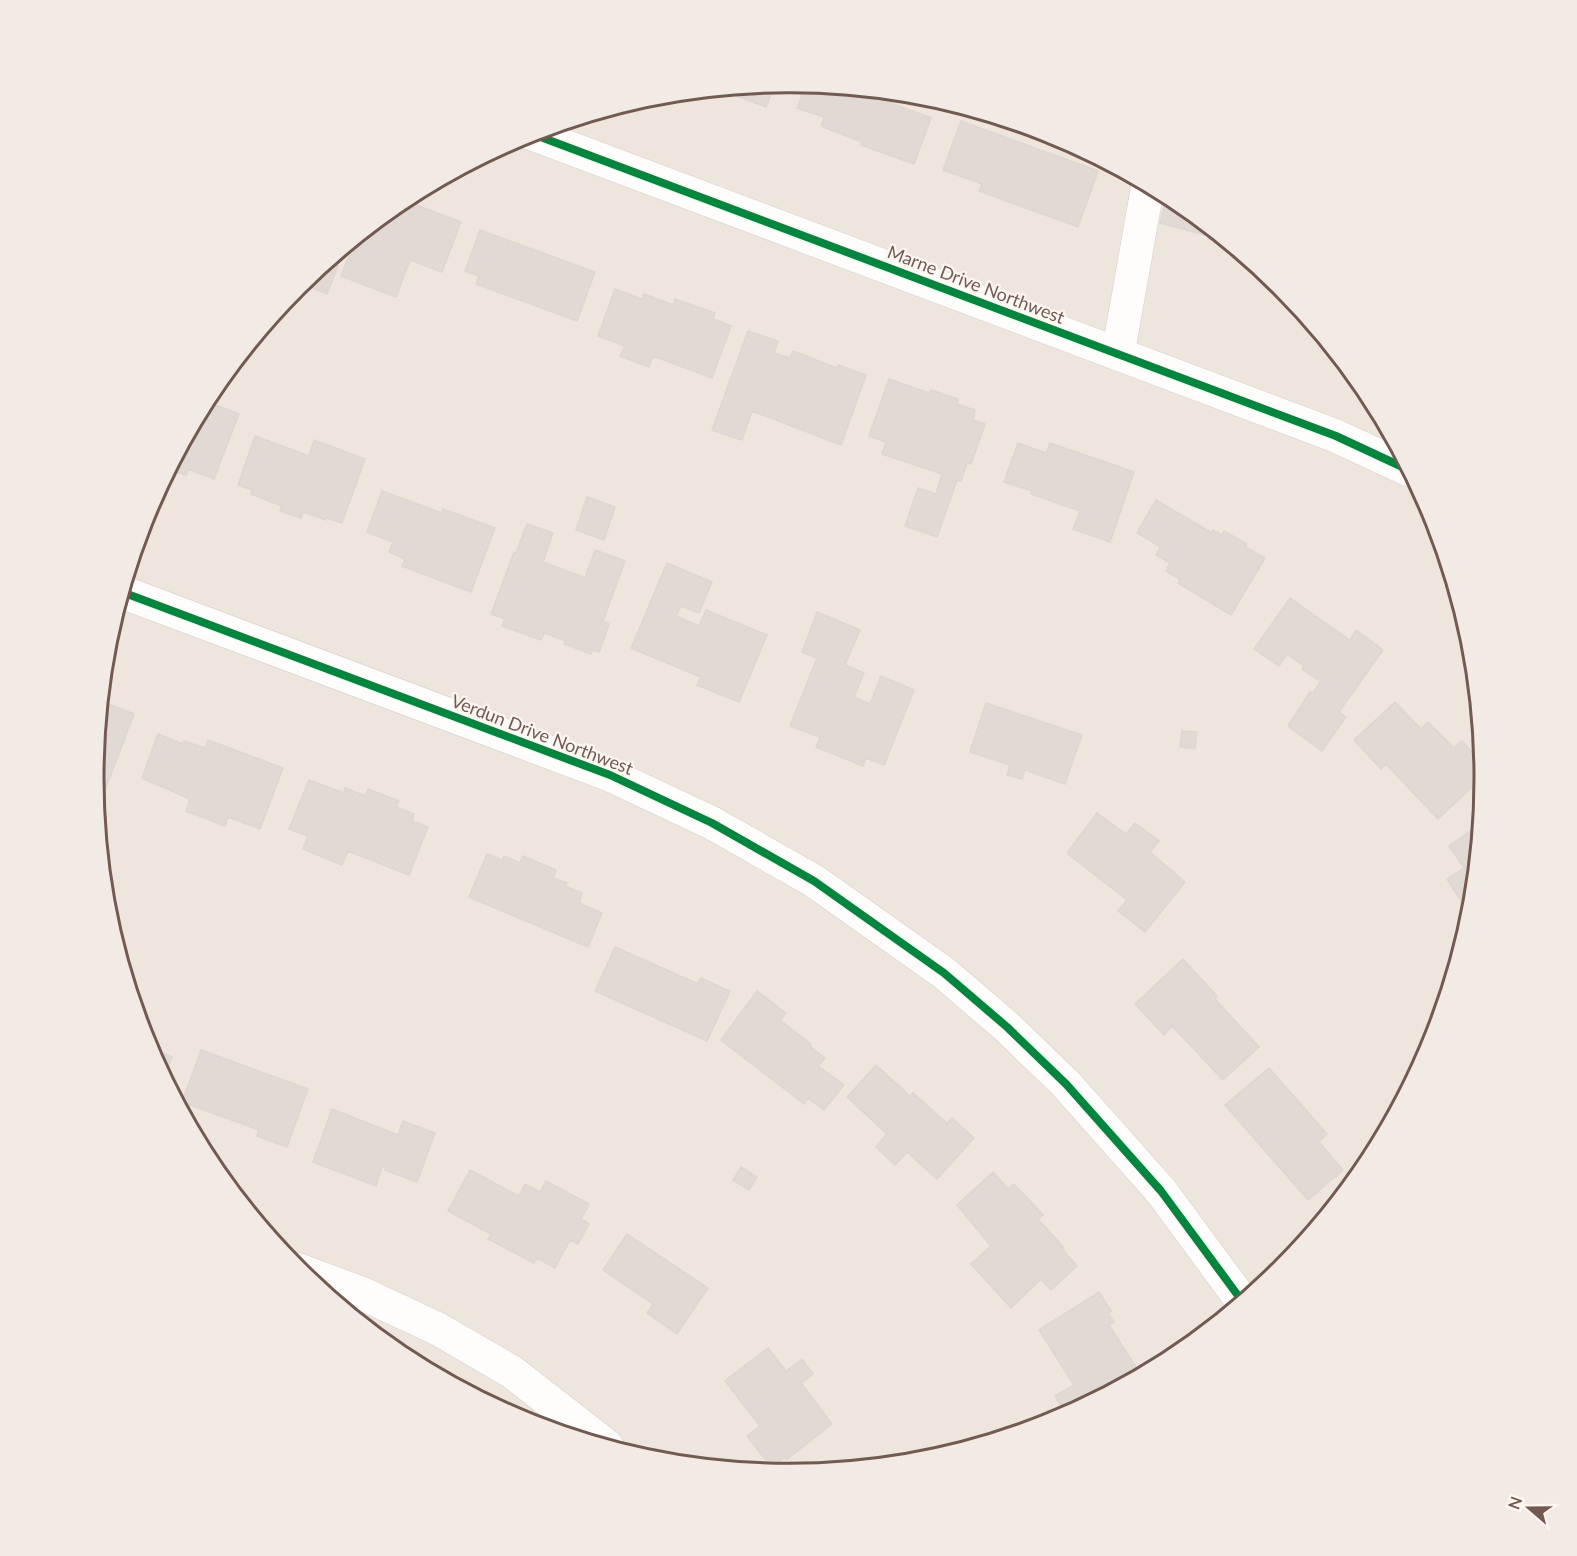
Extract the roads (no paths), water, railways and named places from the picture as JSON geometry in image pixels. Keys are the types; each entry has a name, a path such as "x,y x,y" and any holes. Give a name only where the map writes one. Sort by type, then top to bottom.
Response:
{"street":[{"name":"Marne Drive Northwest","path":"544,138 1336,436 1397,465"},
{"path":"1118,354 1146,194"},
{"name":"Verdun Drive Northwest","path":"129,595 610,775 712,823 814,881 944,974 1007,1027 1066,1084 1161,1191 1238,1295"},
{"path":"321,1278 361,1293 438,1329 512,1372 592,1434"}]}
